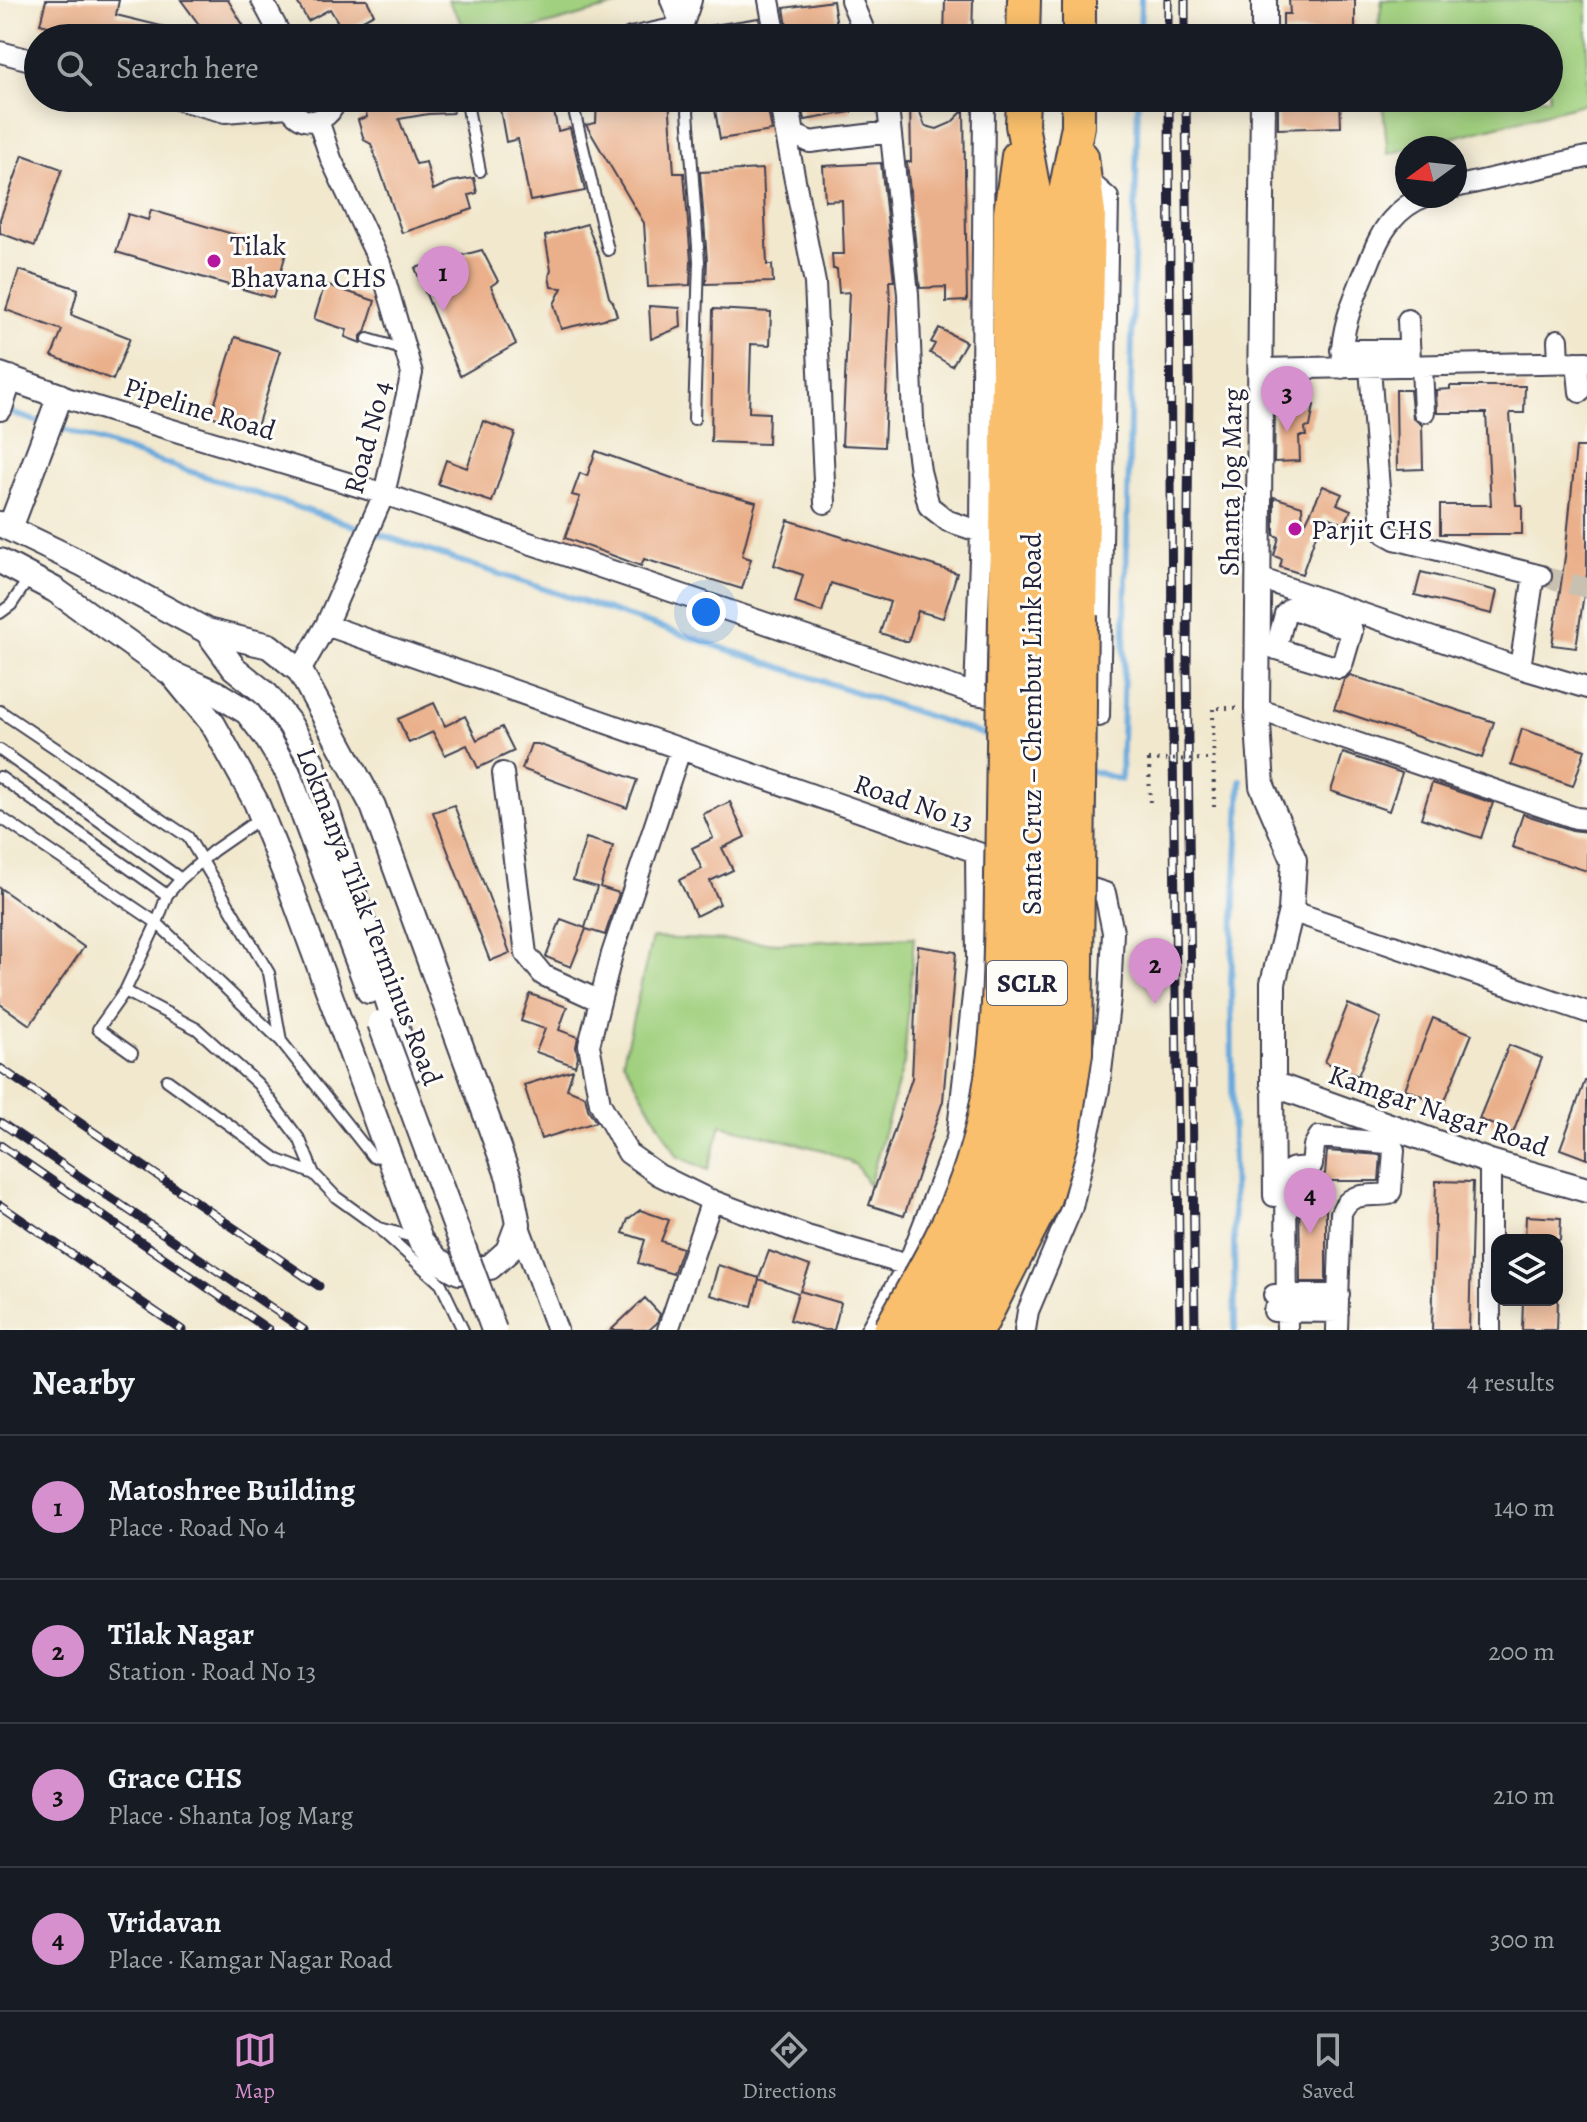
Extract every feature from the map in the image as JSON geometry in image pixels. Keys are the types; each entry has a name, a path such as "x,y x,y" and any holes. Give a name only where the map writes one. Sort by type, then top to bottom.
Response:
{"highway":[{"path":"1023,24 1024,0"},
{"path":"1079,0 1079,24"},
{"name":"Santa Cruz – Chembur Link Road","path":"948,1330 981,1271 1018,1185 1039,1105 1048,1019 1053,936 1043,616 1038,213 1022,112"},
{"path":"890,1330 934,1251 966,1179 982,1122 995,1055 1000,940 1043,616 1089,213 1078,112"},
{"name":"Santa Cruz – Chembur Link Road","path":"921,1330 961,1260 996,1178 1016,1100 1030,935 1061,213 1078,112"},
{"path":"978,1330 1044,1201 1064,1132 1076,1053 1043,616"}],"street":[{"path":"262,0 275,24"},
{"path":"671,0 679,24"},
{"path":"684,24 691,0"},
{"path":"761,0 765,24"},
{"path":"769,0 773,24"},
{"path":"851,0 861,24"},
{"path":"1264,0 1264,24"},
{"path":"0,52 24,58"},
{"path":"292,112 301,119 318,120 330,112"},
{"path":"782,112 815,283 825,503"},
{"path":"790,112 794,134 810,142 890,132"},
{"path":"888,112 908,294 913,420 920,471 929,506 948,521 981,532"},
{"path":"975,694 981,532 984,112"},
{"name":"Shanta Jog Marg","path":"1263,112 1259,578 1267,646 1257,709 1262,786 1294,860 1291,911"},
{"name":"Road No 4","path":"300,671 326,625 381,500 412,373 380,263 331,159 318,120"},
{"path":"1467,184 1587,157"},
{"name":"Pipeline Road","path":"3,390 60,396 975,694 1099,716 1108,198 1084,177"},
{"path":"1341,359 1348,312 1380,235 1403,208"},
{"path":"1408,320 1424,412"},
{"path":"1558,340 1574,362 1580,392"},
{"path":"1341,359 1370,367 1414,361"},
{"path":"1262,369 1341,359 1574,362"},
{"path":"1370,367 1382,529 1395,539 1538,575 1520,668"},
{"path":"5,526 60,396"},
{"name":"Lokmanya Tilak Terminus Road","path":"5,526 207,631 234,668 266,694 289,723 312,762 410,1070 512,1330"},
{"name":"Lokmanya Tilak Terminus Road","path":"0,561 55,590 172,674 216,693 247,712 267,738 288,773 494,1330"},
{"path":"1259,578 1353,622"},
{"path":"1353,622 1339,668 1267,646 1291,608 1353,622 1587,688"},
{"name":"Road No 13","path":"326,625 976,853 1105,893 1113,932 1110,997 1099,1088 1072,1207 1028,1311 1025,1330"},
{"path":"207,631 269,646 300,671 373,806 509,1178 518,1224 557,1330"},
{"path":"172,674 213,724 256,802 420,1240 437,1260 459,1272 490,1267 508,1251 518,1224"},
{"path":"1257,709 1576,818 1587,819"},
{"path":"680,750 612,954 589,1045 600,1103 628,1153 659,1175 712,1200 807,1236 908,1265"},
{"path":"503,773 526,954 543,975 600,1001"},
{"path":"871,1330 908,1265 957,1138 977,960 976,853"},
{"path":"1280,1198 1288,1171 1312,1165 1314,1146 1319,1137 1391,1145 1394,1150 1393,1187 1389,1194 1357,1196 1344,1204 1341,1213 1338,1312 1280,1312 1280,1198 1273,1084 1273,983 1291,911 1587,1012"},
{"name":"Kamgar Nagar Road","path":"1273,1084 1490,1162 1587,1190"},
{"path":"1350,1139 1352,1112"},
{"path":"1490,1162 1490,1330"},
{"path":"668,1330 712,1200"}],"lane":[{"path":"469,112 480,171"},
{"path":"574,112 608,250"},
{"path":"688,112 699,261 694,419"},
{"path":"368,339 405,350"},
{"path":"0,613 11,605 30,576"},
{"path":"0,711 188,837 269,973 281,1041"},
{"path":"0,750 181,879"},
{"path":"0,777 167,895"},
{"path":"0,817 157,923 281,1041 373,1157 388,1155"},
{"path":"132,1053 98,1029 125,991 167,895 203,860 262,817"},
{"path":"125,991 197,1029 258,1084 300,1140 314,1174 336,1197 379,1228 441,1284 463,1330"},
{"path":"167,1080 278,1160 314,1174"},
{"path":"379,1228 420,1240"}],"path":[{"path":"1213,708 1214,807"},
{"path":"1150,808 1149,760 1213,759"}],"green space":[{"path":"448,0 636,0 550,24 463,24"},
{"path":"1382,0 1587,0 1587,103 1563,109 1563,24 1379,24"},
{"path":"1384,112 1552,112 1458,136 1395,136 1395,152 1388,154"},
{"path":"914,937 904,1063 869,1185 856,1165 823,1150 721,1125 708,1170 677,1156 623,1060 652,938 781,943"}],"building":[{"path":"46,0 119,0 116,15 153,24 40,24"},
{"path":"181,0 228,0 243,24 199,24"},
{"path":"296,0 367,0 374,14 356,24 339,24 330,9 308,21"},
{"path":"945,0 973,0 972,24 944,24"},
{"path":"1289,0 1355,0 1355,24 1283,24 1283,14 1290,14"},
{"path":"833,1 837,24 787,24 784,8"},
{"path":"759,18 760,24 721,24"},
{"path":"366,112 453,112 399,119 416,164 426,162 433,190 450,182 474,178 477,193 469,195 473,209 402,233 371,144 364,140 358,120 367,117"},
{"path":"501,112 554,112 558,131 570,128 585,191 530,201 518,139 506,142"},
{"path":"596,112 670,112 674,173 684,173 690,285 648,287 644,223 586,125 596,123"},
{"path":"715,112 769,112 772,131 720,139"},
{"path":"802,112 851,112 805,120"},
{"path":"910,112 920,112 925,126 937,129 964,112 967,301 946,302 946,287 920,288 907,162 911,162"},
{"path":"1278,112 1340,112 1341,127 1278,129"},
{"path":"23,155 62,169 35,246 0,233 0,219"},
{"path":"881,163 894,281 889,281 884,447 842,445 849,292 839,293 837,269 833,269 832,254 844,254 842,200 825,201 823,166"},
{"path":"763,169 767,265 772,265 773,282 706,284 700,172"},
{"name":"Tilak Bhavana CHS","path":"151,210 287,250 273,298 116,252 128,214 148,220"},
{"path":"587,224 617,316 561,329 554,304 562,288 551,287 545,236"},
{"path":"482,250 498,281 491,286 516,344 460,376 415,268"},
{"path":"19,270 78,289 71,315 130,338 113,380 52,356 62,330 6,310"},
{"path":"325,284 375,301 361,343 345,337 347,330 314,319"},
{"path":"649,306 680,308 681,327 651,339"},
{"path":"713,309 771,312 770,345 751,344 749,412 769,413 768,444 711,442"},
{"path":"939,328 966,342 952,366 930,353 935,344 931,342"},
{"path":"235,337 280,351 256,430 211,416"},
{"path":"1450,386 1525,386 1524,413 1510,413 1516,505 1522,505 1522,534 1440,534 1440,505 1491,505 1486,413 1437,413 1436,390 1450,389"},
{"path":"1396,390 1410,390 1413,418 1422,425 1423,469 1397,470"},
{"path":"1314,405 1310,427 1305,428 1306,436 1299,436 1300,461 1274,462 1275,406"},
{"path":"483,421 515,433 492,502 438,484 446,460 467,468"},
{"path":"1576,447 1587,447 1587,573 1576,648 1552,645"},
{"path":"596,451 686,483 756,502 742,556 751,559 742,589 644,559 641,566 565,538 580,497 572,495 580,473 587,476"},
{"name":"Parjit CHS","path":"1323,486 1342,494 1337,504 1351,510 1345,524 1323,515 1302,574 1280,567 1282,559 1274,556 1279,537 1274,535 1274,497 1302,506 1303,528"},
{"path":"788,520 957,573 943,618 918,611 908,642 880,633 890,602 831,583 822,612 795,603 803,575 774,565"},
{"path":"1421,572 1497,591 1492,614 1415,595"},
{"path":"1350,675 1494,722 1482,758 1334,709 1344,680"},
{"path":"434,703 445,726 465,716 477,740 502,727 514,751 478,768 467,745 445,755 433,732 409,743 398,719"},
{"path":"1522,729 1585,750 1573,786 1511,765"},
{"path":"531,744 637,780 627,808 522,769"},
{"path":"1343,753 1402,773 1389,811 1331,791"},
{"path":"1432,783 1493,803 1481,838 1421,818"},
{"path":"730,802 745,837 722,848 733,870 710,881 720,904 696,916 679,880 702,869 692,848 713,838 703,814"},
{"path":"454,805 510,953 490,961 433,812"},
{"path":"1523,814 1587,832 1587,871 1512,847"},
{"path":"586,838 613,846 600,887 619,893 605,935 586,929 571,967 546,957 561,919 585,928 597,887 573,880"},
{"path":"0,888 84,947 30,1025 0,1004"},
{"path":"918,946 956,952 943,1101 904,1216 869,1205 912,1078"},
{"path":"530,994 567,1007 559,1030 578,1037 575,1066 536,1052 545,1029 521,1021"},
{"path":"1348,1004 1381,1018 1358,1076 1325,1062"},
{"path":"1433,1018 1472,1034 1443,1105 1405,1089"},
{"path":"1509,1045 1542,1058 1513,1133 1479,1119"},
{"path":"573,1070 567,1089 585,1096 596,1122 541,1139 524,1085"},
{"path":"1587,1081 1587,1159 1560,1149"},
{"path":"1327,1151 1381,1155 1379,1181 1326,1181 1326,1282 1300,1282 1299,1181 1325,1174"},
{"path":"1436,1181 1473,1182 1469,1330 1432,1330"},
{"path":"640,1210 669,1220 661,1241 682,1248 673,1274 638,1263 645,1240 623,1233 628,1219"},
{"path":"1526,1216 1561,1218 1560,1234 1525,1234"},
{"path":"769,1251 810,1266 800,1291 841,1303 834,1330 790,1320 798,1293 759,1279 752,1306 710,1295 718,1265 759,1278"},
{"path":"645,1298 660,1314 657,1323 649,1330 611,1330"},
{"path":"1523,1306 1558,1306 1557,1330 1522,1330"}],"waterway":[{"path":"1140,24 1141,0"},
{"path":"1089,770 1121,780 1138,112"},
{"path":"3,410 42,423"},
{"path":"53,426 991,737"},
{"path":"1235,1330 1231,981 1241,780"}],"tunnel":[{"path":"1541,576 1587,588"}],"railway":[{"path":"1168,0 1168,24"},
{"path":"1185,0 1185,24"},
{"path":"1169,112 1180,1330"},
{"path":"1186,112 1189,383 1187,661 1195,1330"},
{"path":"0,1068 319,1286"},
{"path":"0,1122 304,1330"},
{"path":"0,1145 269,1330"},
{"path":"0,1205 182,1330"}],"place":[{"name":"Tilak Bhavana CHS","path":"214,261"},
{"name":"Matoshree Building","path":"443,312"},
{"name":"Grace CHS","path":"1287,432"},
{"name":"Parjit CHS","path":"1295,529"},
{"name":"Tilak Nagar","path":"1155,1004"},
{"name":"Vridavan","path":"1310,1234"}]}
